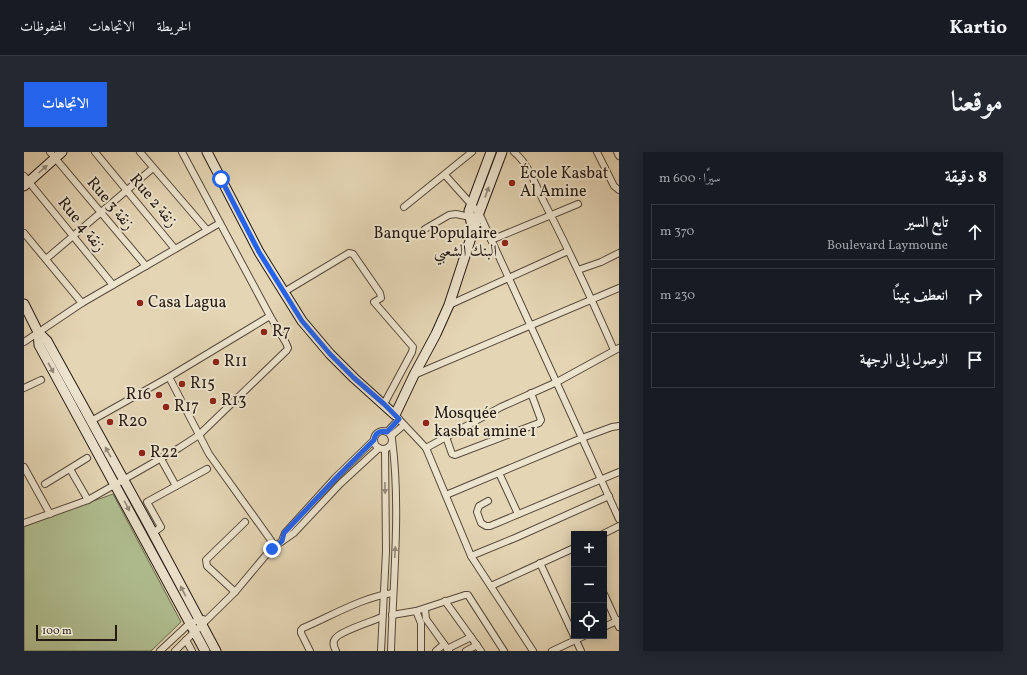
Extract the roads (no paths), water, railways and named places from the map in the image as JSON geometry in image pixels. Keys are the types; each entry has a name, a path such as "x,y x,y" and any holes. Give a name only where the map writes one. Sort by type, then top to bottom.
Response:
{"street":[{"path":"25,181 52,155 62,152"},
{"name":"Rue 2 زنقة","path":"95,152 175,249"},
{"path":"140,152 207,230"},
{"path":"24,523 88,500 161,459 199,435 287,350 286,343 182,152"},
{"path":"207,152 259,252 302,321 330,354 354,378 384,404 426,448 471,556 533,651"},
{"path":"404,207 472,152"},
{"path":"426,448 501,407 557,382 616,349 551,215 526,167 514,152"},
{"path":"596,152 614,186 619,190"},
{"path":"617,152 619,156"},
{"path":"160,651 196,625 210,618 275,546 294,533 340,484 382,448 390,445 390,436 414,375 436,334 449,305 474,229 479,213 500,156 488,153 469,211 474,229"},
{"name":"Rue 3 زنقة","path":"52,155 146,266"},
{"path":"46,259 153,168"},
{"path":"445,175 479,213 619,519"},
{"name":"Rue 4 زنقة","path":"25,181 113,285"},
{"path":"491,240 578,204"},
{"path":"425,230 449,215 456,214 470,217"},
{"path":"24,342 82,303 220,223"},
{"path":"24,233 82,303"},
{"path":"449,305 568,251"},
{"path":"284,292 349,252 353,254 380,294 381,298 374,302 413,347 412,352 384,404"},
{"path":"578,270 601,262 619,253"},
{"path":"414,375 619,288"},
{"path":"25,307 38,332 47,341 91,421 120,483 138,506 153,533 196,625 205,651"},
{"path":"91,421 169,377 270,316"},
{"path":"38,332 39,345 120,483 196,625 216,651"},
{"path":"169,377 208,454 275,546"},
{"path":"24,388 41,380"},
{"path":"446,437 452,454 454,455 539,423 541,420 531,393"},
{"path":"390,436 404,425"},
{"path":"446,495 582,438 612,427 619,426"},
{"path":"282,541 284,533 374,440 378,432 381,431 390,436 394,455 396,527 390,651"},
{"path":"374,440 375,444 382,448"},
{"path":"381,651 386,551 382,448"},
{"path":"45,484 88,458"},
{"path":"161,459 176,486"},
{"path":"24,467 50,514"},
{"path":"70,469 88,500"},
{"path":"138,506 207,469"},
{"path":"488,501 479,506 477,512 481,523 483,525 490,526 619,472"},
{"path":"499,473 518,514"},
{"path":"471,556 609,496"},
{"path":"147,502 161,527 153,533"},
{"path":"235,592 207,566 206,560 245,522"},
{"path":"607,532 619,526"},
{"path":"491,586 571,549"},
{"path":"540,563 581,651"},
{"path":"310,651 301,633 303,628 359,603 383,594 393,593"},
{"path":"392,615 425,609 463,595 468,595 504,651"},
{"path":"607,600 618,623 607,626"},
{"path":"445,601 481,651"},
{"path":"425,609 426,619 447,648"},
{"path":"416,611 421,623 421,651"},
{"path":"336,651 333,645 339,634 382,617"},
{"path":"175,651 186,640 196,625"},
{"path":"436,651 447,648 471,637"},
{"path":"186,640 192,651"},
{"path":"552,651 576,640"},
{"path":"466,651 477,645"}],"place":[{"name":"École Kasbat Al Amine","path":"512,183"},
{"name":"Banque Populaire البنك الشعبي","path":"505,243"},
{"name":"Casa Lagua","path":"140,303"},
{"name":"R7","path":"264,332"},
{"name":"R11","path":"216,362"},
{"name":"R15","path":"182,384"},
{"name":"R16","path":"159,395"},
{"name":"R13","path":"213,401"},
{"name":"R17","path":"166,407"},
{"name":"R20","path":"110,422"},
{"name":"Mosquée kasbat amine 1","path":"426,423"},
{"name":"R22","path":"142,453"}]}
